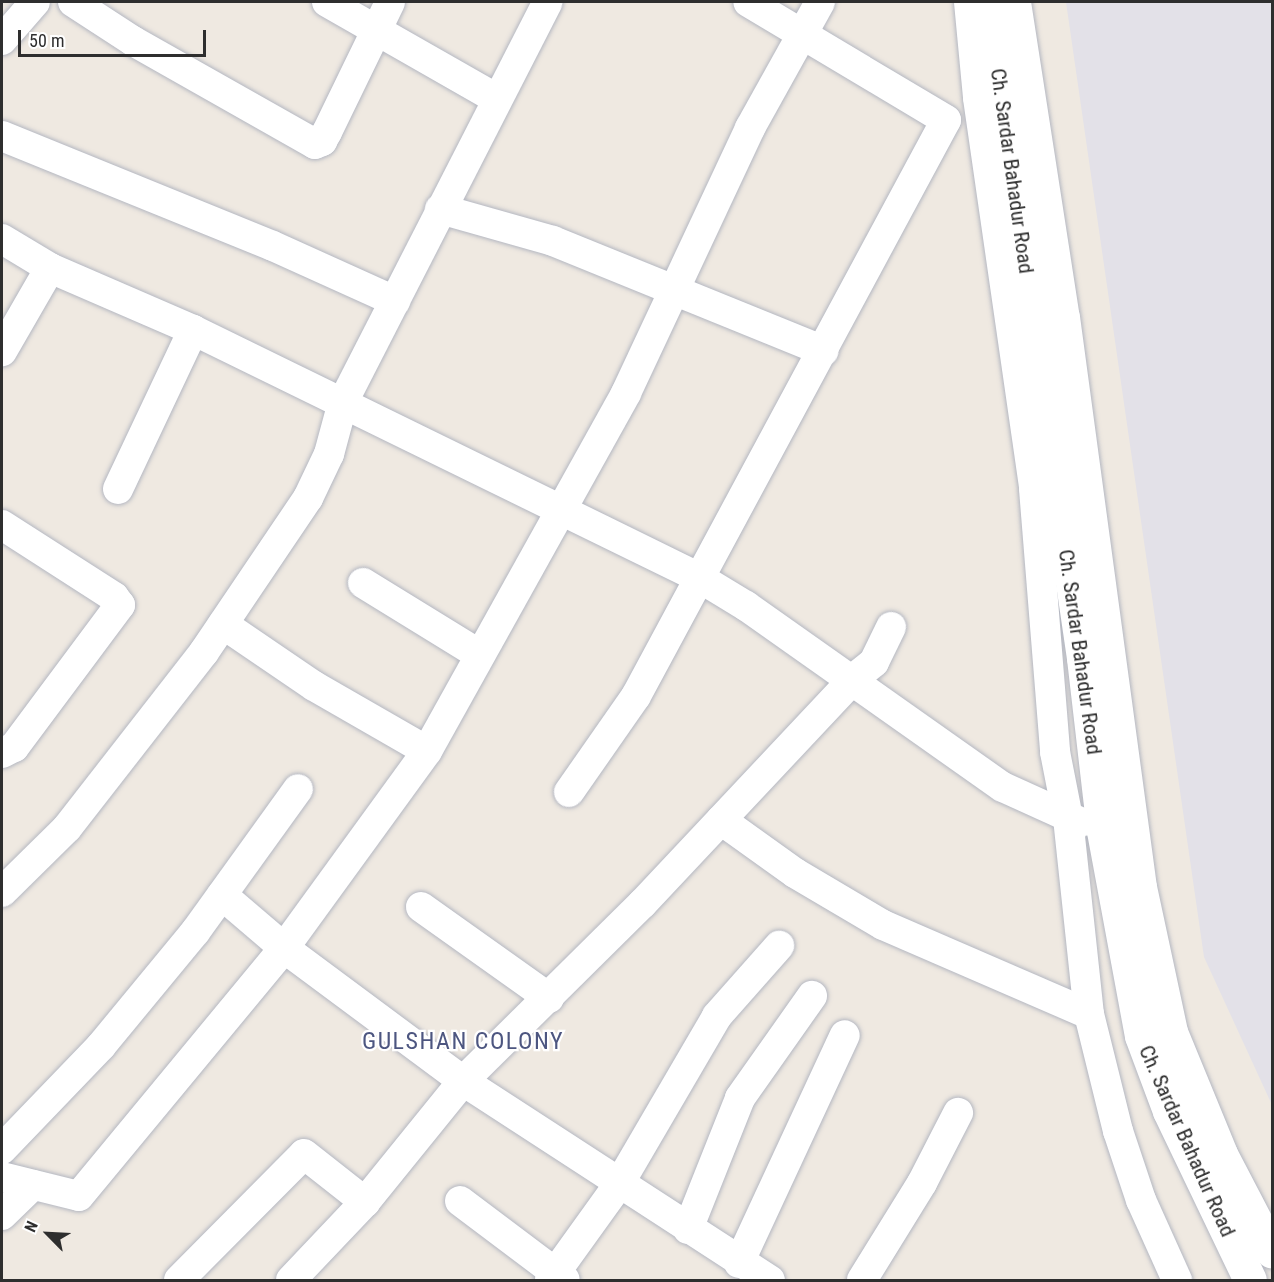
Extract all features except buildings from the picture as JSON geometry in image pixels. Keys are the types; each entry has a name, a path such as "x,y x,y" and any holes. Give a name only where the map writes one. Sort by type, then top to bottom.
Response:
{"main road":[{"name":"Ch. Sardar Bahadur Road","path":"987,2 1081,646 1103,831 1141,1036 1169,1111 1250,1281"},
{"name":"Ch. Sardar Bahadur Road","path":"1014,2 1063,317 1140,887 1171,1032 1221,1154 1272,1252"}],"street":[{"path":"2,40 35,2"},
{"path":"73,2 153,52 315,144 322,141 327,132 390,2"},
{"path":"327,2 497,99"},
{"path":"2,892 67,828 223,624 308,498 329,454 343,402 548,2"},
{"path":"748,2 946,120"},
{"path":"2,1177 79,1196 285,948 427,751 626,393 750,128 820,2"},
{"path":"969,2 978,98 1034,489 1055,752 1068,818 1089,1014 1118,1131 1141,1200 1177,1281"},
{"path":"569,792 636,696 824,351 946,120 978,98"},
{"path":"2,136 273,246 395,301"},
{"path":"440,209 553,241 824,351"},
{"path":"2,239 50,268 193,330 343,402 560,512 700,578 852,680 1003,787 1068,818 1103,831"},
{"path":"2,351 50,268"},
{"path":"118,489 193,330"},
{"path":"2,525 114,597 120,605 15,747 2,753"},
{"path":"363,583 480,655"},
{"path":"223,624 314,686 427,751"},
{"path":"291,1281 365,1202 463,1082 549,998 852,680 874,662 891,627"},
{"path":"2,1149 101,1046 222,895 298,789"},
{"path":"721,820 795,873 884,925 1089,1014"},
{"path":"222,895 285,948 463,1082 770,1281"},
{"path":"422,907 549,998"},
{"path":"460,1201 557,1278 620,1184 717,1016 779,946"},
{"path":"688,1229 740,1098 812,996"},
{"path":"739,1263 845,1035"},
{"path":"862,1281 922,1184 958,1113"},
{"path":"179,1281 304,1154 365,1202"},
{"path":"2,1215 33,1185"}],"shaded area":[{"path":"1066,2 1272,2 1272,1105 1204,957"}],"district":[{"name":"GULSHAN COLONY","path":"463,1042"}]}
